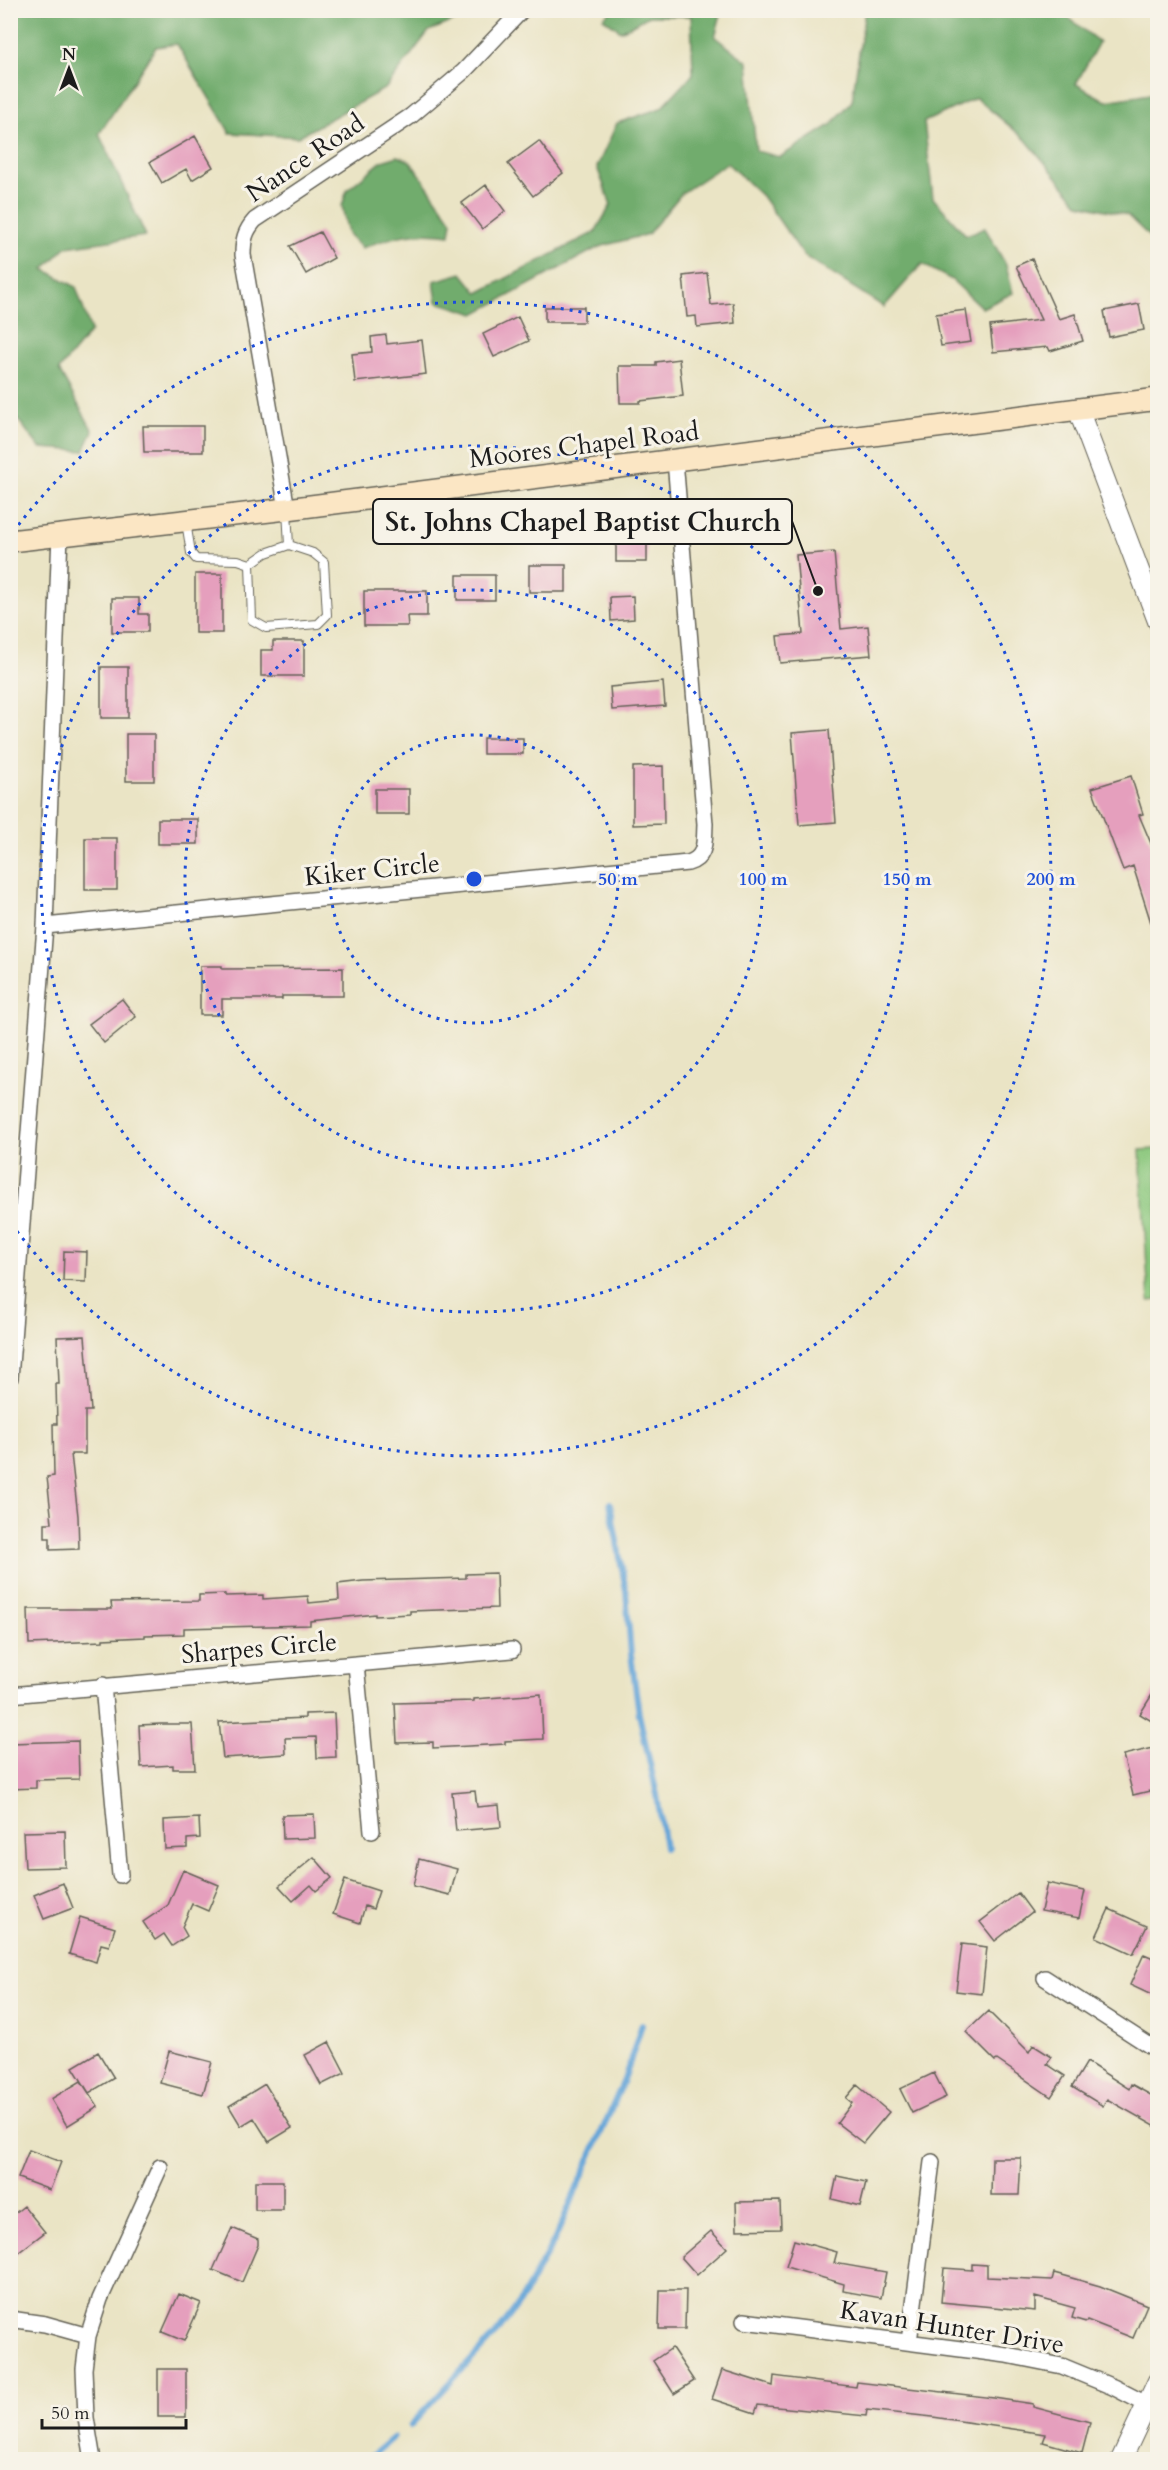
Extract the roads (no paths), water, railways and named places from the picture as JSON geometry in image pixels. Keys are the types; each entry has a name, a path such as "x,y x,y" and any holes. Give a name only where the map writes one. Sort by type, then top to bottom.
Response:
{"main road":[{"name":"Moores Chapel Road","path":"13,538 287,509 1158,399"}],"street":[{"name":"Nance Road","path":"287,509 243,255 243,241 248,228 255,220 411,116 464,71 522,10"},
{"path":"1078,409 1158,621"},
{"name":"Kiker Circle","path":"45,926 688,863 699,858 704,850 704,814 675,460"},
{"path":"10,1378 45,926 60,534"},
{"name":"Sharpes Circle","path":"10,1695 512,1650"},
{"path":"356,1664 372,1831"},
{"path":"103,1686 120,1875"},
{"path":"1045,1978 1158,2051"},
{"path":"909,2342 932,2162"},
{"path":"93,2460 86,2418 84,2369 88,2336 100,2299 160,2167"},
{"path":"10,2319 45,2324 88,2336"},
{"name":"Kavan Hunter Drive","path":"744,2320 1007,2355 1062,2366 1113,2387 1146,2404"},
{"path":"1121,2460 1158,2380"}],"lane":[{"path":"287,509 289,545"},
{"path":"186,520 191,553 196,560 238,560 250,564"},
{"path":"289,545 313,553 324,562 327,615 318,624 266,628 252,620 250,564 267,553 289,545"}],"waterway":[{"path":"610,1503 626,1591 639,1714 657,1795 665,1848"},
{"path":"410,2426 500,2329 518,2305 554,2241 624,2080 642,2024"},
{"path":"367,2460 393,2438"}],"place":[{"name":"St. Johns Chapel Baptist Church","path":"818,591"}]}
